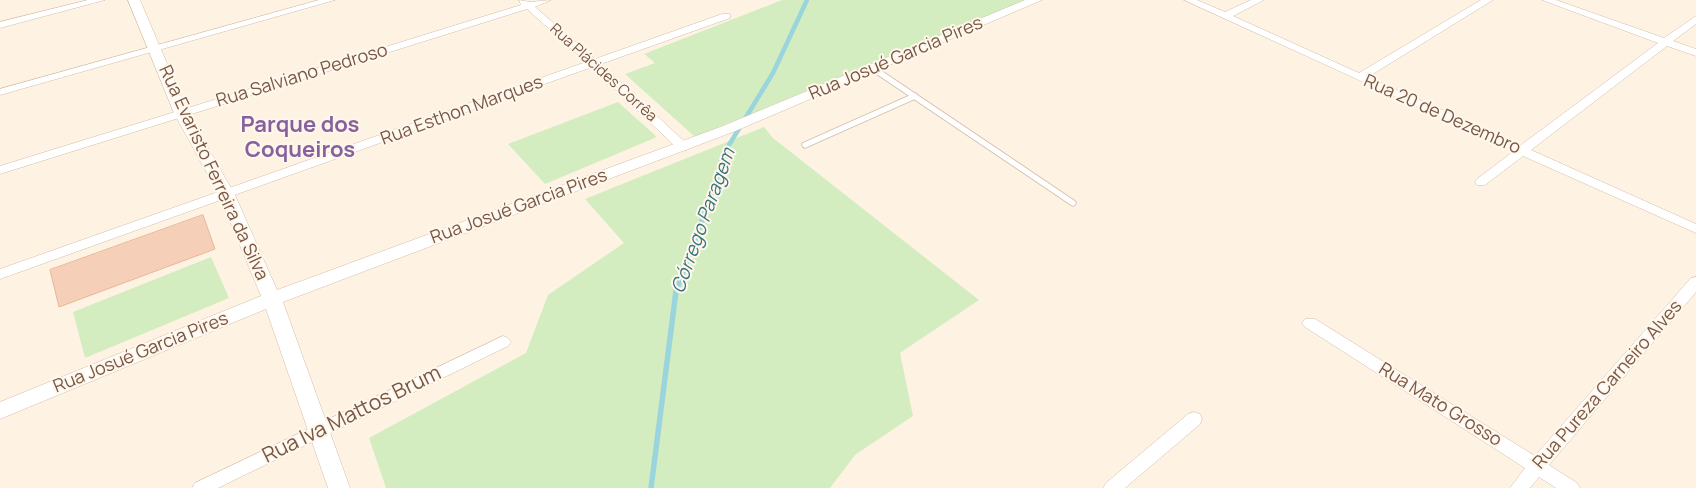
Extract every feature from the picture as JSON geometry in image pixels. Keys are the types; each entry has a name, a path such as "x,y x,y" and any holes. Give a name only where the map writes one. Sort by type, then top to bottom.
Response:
{"street":[{"path":"0,25 100,0"},
{"name":"Rua Evaristo Ferreira da Silva","path":"134,0 181,113 227,195 272,299 339,488"},
{"path":"0,92 330,0"},
{"name":"Rua Salviano Pedroso","path":"0,170 526,3 546,0"},
{"name":"Rua Josué Garcia Pires","path":"0,411 272,299 683,147 1036,0"},
{"name":"Rua 20 de Dezembro","path":"1189,0 1696,229"},
{"path":"1225,16 1259,0"},
{"path":"1360,77 1488,0"},
{"path":"1547,0 1696,53"},
{"name":"Rua Plácides Corrêa","path":"526,3 595,64 683,147"},
{"name":"Rua Esthon Marques","path":"0,274 227,195 726,16"},
{"path":"1481,182 1524,152 1696,19"},
{"name":"Rua Pureza Carneiro Alves","path":"1519,488 1696,282"},
{"name":"Rua Mato Grosso","path":"1310,323 1571,488"},
{"name":"Rua Iva Mattos Brum","path":"201,488 503,342"},
{"path":"1112,488 1194,419"}],"lane":[{"path":"874,69 1073,203"},
{"path":"805,144 915,96"}],"green space":[{"path":"782,0 1026,0 695,137 625,74 655,63 644,54"},
{"path":"618,102 657,137 545,184 508,144"},
{"path":"764,127 773,138 979,300 900,353 913,416 855,455 830,488 386,488 369,438 526,353 548,295 624,243 585,199"},
{"path":"211,257 229,298 85,358 73,312"}],"building":[{"path":"203,215 215,249 59,307 50,270"}],"waterway":[{"name":"Córrego Paragem","path":"706,208 729,145 773,73 807,0"},
{"name":"Córrego Paragem","path":"651,488 676,291 707,207"}],"district":[{"name":"Parque dos Coqueiros","path":"300,138"}]}
